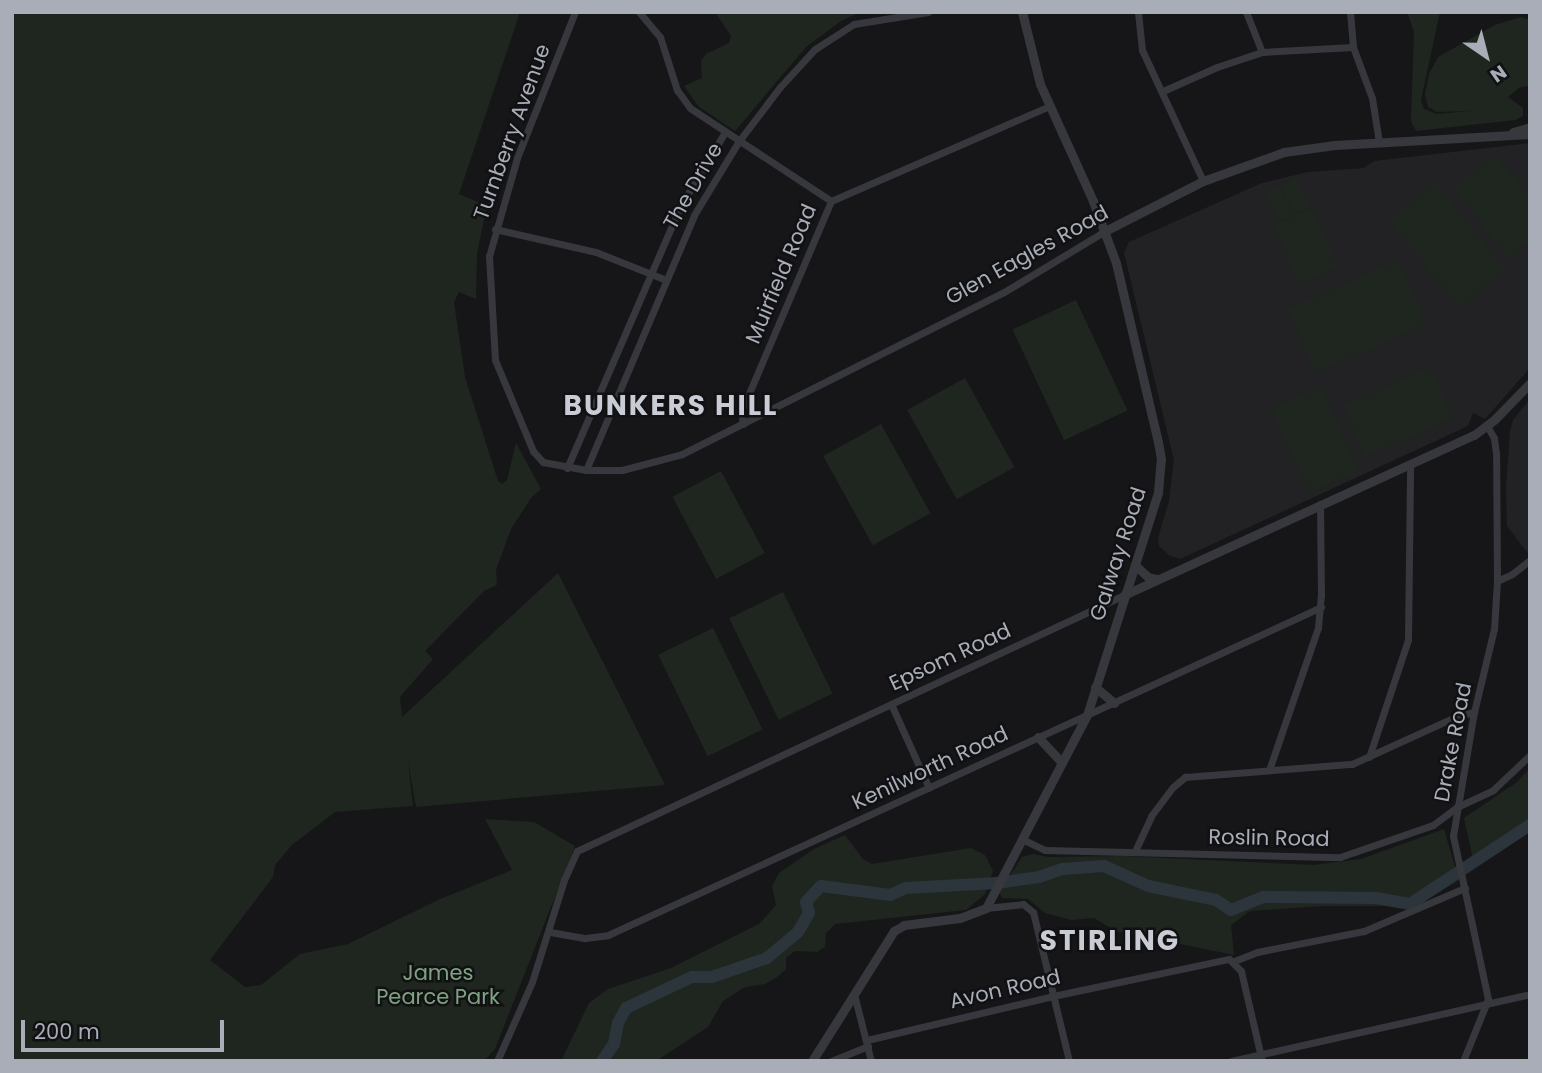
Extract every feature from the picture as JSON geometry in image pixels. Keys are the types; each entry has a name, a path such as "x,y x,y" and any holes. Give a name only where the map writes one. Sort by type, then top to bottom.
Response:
{"street":[{"name":"Turnberry Avenue","path":"575,12 517,158 489,256 495,360 537,458 567,468 586,470"},
{"path":"639,12 660,37 677,90 684,102 831,201"},
{"name":"The Drive","path":"586,470 694,215 739,141 780,87 815,49 855,24 928,12"},
{"name":"Galway Road","path":"986,908 1087,715 1158,492 1160,459 1116,263 1105,231 1049,106 1026,39 1023,12"},
{"path":"1138,12 1142,50 1203,181"},
{"path":"1246,12 1262,52"},
{"path":"1350,12 1353,47 1371,98 1380,142"},
{"path":"1163,91 1217,67 1262,52 1353,47"},
{"name":"Muirfield Road","path":"743,424 741,412 831,201 1049,106"},
{"name":"Glen Eagles Road","path":"1504,134 1530,127"},
{"name":"The Drive","path":"567,468 680,207 725,132"},
{"name":"Glen Eagles Road","path":"586,470 622,470 651,465 682,454 1003,292 1105,231 1203,181 1284,152 1380,142 1530,134"},
{"path":"495,229 596,252 666,280"},
{"name":"Epsom Road","path":"497,1061 518,1019 577,851 1157,579 1474,435 1487,426 1530,383"},
{"name":"Drake Road","path":"1463,1061 1487,1003 1485,977 1453,836 1474,712 1493,638 1497,580 1496,453 1494,438 1487,426"},
{"path":"1369,757 1408,640 1410,465"},
{"path":"1269,769 1312,646 1321,607 1320,504"},
{"path":"1497,580 1512,574 1530,560"},
{"path":"1135,565 1148,577 1157,579"},
{"name":"Kenilworth Road","path":"550,932 585,939 608,935 1321,607"},
{"path":"1095,687 1114,703"},
{"path":"891,704 929,788"},
{"path":"1135,851 1150,816 1173,787 1185,777 1352,764 1455,717 1474,712"},
{"path":"1038,737 1062,763"},
{"name":"Roslin Road","path":"1022,839 1045,850 1340,857 1422,830 1457,807 1493,790 1530,755"},
{"name":"Avon Road","path":"831,1061 867,1043 1053,996 1222,959 1236,963 1257,952 1364,931 1465,888"},
{"path":"812,1061 897,929 960,918 986,908 1023,904 1031,909 1069,1061"},
{"path":"1236,963 1261,1057"},
{"path":"854,994 871,1061"},
{"path":"1231,1061 1261,1057 1530,994"}],"shaded area":[{"path":"1530,143 1530,368 1485,419 1473,413 1468,426 1180,559 1170,556 1159,546 1158,538 1169,501 1174,460 1124,253 1129,242 1262,183 1308,172 1364,168 1374,161"},
{"path":"1530,399 1530,550 1527,552 1507,526 1506,488 1510,431 1513,420"}],"green space":[{"name":"James Pearce Park","path":"12,12 520,12 459,194 487,206 477,253 476,299 459,292 454,302 465,377 498,481 502,484 507,480 516,443 541,489 531,498 511,529 496,570 497,585 484,591 425,651 433,659 400,697 402,717 558,573 665,785 416,807 408,761 413,806 335,812 292,845 275,865 273,877 210,960 245,987 261,985 300,954 348,944 438,900 512,870 485,819 534,822 575,846 495,1049 484,1061 12,1061"},
{"path":"715,12 861,12 841,21 806,47 735,131 699,107 684,86 702,78 701,61 706,54 729,43 731,36"},
{"path":"1407,12 1440,12 1421,100 1424,109 1437,114 1470,111 1437,112 1428,107 1425,94 1429,74 1438,57 1495,25 1521,17 1530,20 1530,85 1519,88 1508,97 1523,108 1523,116 1515,120 1416,131 1411,121 1414,32"},
{"path":"1494,154 1530,197 1530,240 1508,258 1452,189"},
{"path":"1295,178 1309,207 1295,214 1281,185"},
{"path":"1435,182 1505,269 1459,307 1388,220"},
{"path":"1279,186 1293,215 1279,222 1265,193"},
{"path":"1311,208 1338,267 1300,285 1273,226"},
{"path":"1398,260 1426,324 1316,373 1287,309"},
{"path":"1076,300 1128,411 1064,440 1013,330"},
{"path":"1430,367 1453,418 1366,457 1343,406"},
{"path":"965,378 1014,467 957,499 907,410"},
{"path":"1321,387 1358,471 1309,493 1272,409"},
{"path":"881,424 930,513 873,545 823,456"},
{"path":"721,471 765,553 716,579 672,497"},
{"path":"783,592 833,694 779,720 729,618"},
{"path":"713,628 763,730 708,756 658,655"},
{"path":"1530,768 1530,820 1473,859 1464,818 1517,782"},
{"path":"1444,829 1459,880 1438,893 1411,906 1324,906 1250,911 1231,925 1234,955 1116,931 1094,918 1071,920 1045,913 1028,899 1002,898 999,892 1022,857 1033,854 1049,857 1122,856 1314,865 1361,859"},
{"path":"845,835 863,859 872,864 971,848 985,855 993,871 985,894 966,910 835,924 826,933 825,947 817,952 795,951 786,958 786,969 777,977 765,984 745,987 723,1001 708,1027 656,1061 561,1061 589,1003 608,989 671,968 759,924 776,905 772,886 779,873 814,849"}],"waterway":[{"path":"602,1061 614,1044 618,1023 626,1008 692,977 712,977 767,958 798,932 809,913 806,902 821,886 890,895 906,888 997,883 1039,877 1062,869 1104,866 1148,886 1216,900 1231,910 1263,897 1376,898 1410,904 1530,825"}],"district":[{"name":"BUNKERS HILL","path":"671,406"},
{"name":"STIRLING","path":"1110,941"}]}
